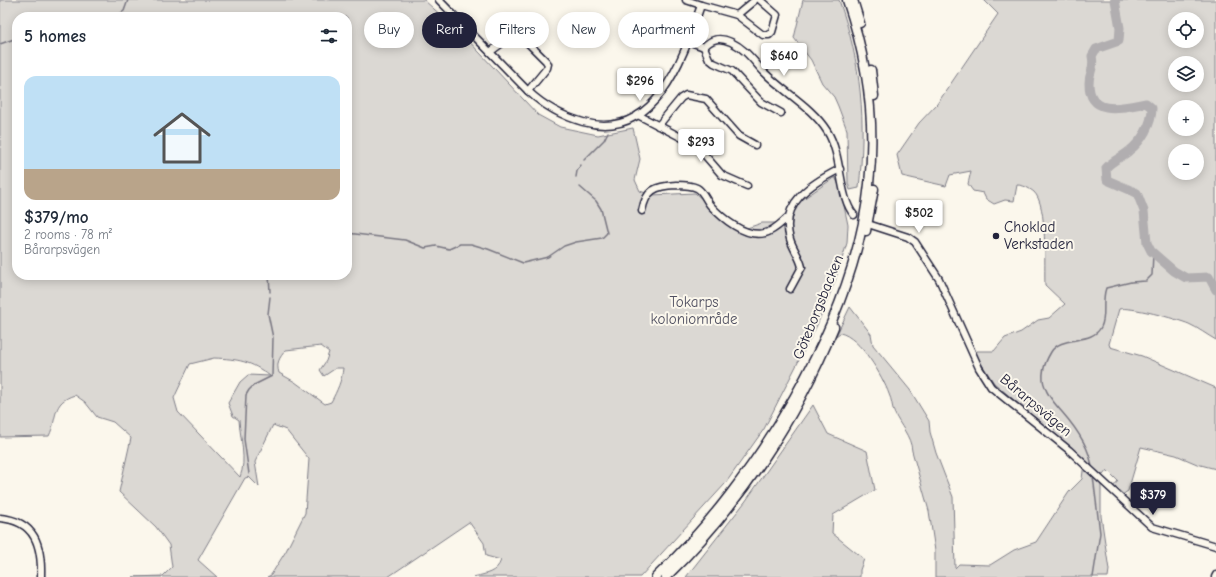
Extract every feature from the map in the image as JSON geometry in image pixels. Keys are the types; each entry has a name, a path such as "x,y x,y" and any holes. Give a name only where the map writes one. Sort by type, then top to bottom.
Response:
{"highway":[{"name":"Göteborgsbacken","path":"656,577 696,536 727,499 772,433 792,401 812,363 849,271 866,206 869,185 871,140 866,71 858,36 847,0"},
{"name":"Göteborgsbacken","path":"666,577 706,535 732,503 786,424 820,360 854,274 871,209 874,186 876,140 871,69 863,33 853,0"}],"street":[{"path":"439,0 528,91 558,113 592,124 614,125 625,122 638,115 651,105 669,83 685,48"},
{"path":"686,0 737,15 764,34 769,35 772,32 777,16 760,0"},
{"path":"737,15 755,0"},
{"path":"698,12 701,5"},
{"path":"490,52 517,32 546,61 548,64 547,68 528,91"},
{"path":"709,42 711,40 720,39 732,42 748,53 766,74 810,112 827,132 837,154 847,201 854,215"},
{"path":"704,48 709,59 714,63 732,71 761,102 781,113"},
{"path":"658,126 681,98 686,95 706,99 739,136 755,146"},
{"path":"638,115 696,145 722,175 747,186"},
{"path":"790,288 802,267 790,240 788,218 792,205 801,195 830,174 840,169"},
{"path":"642,211 644,202 650,192 656,187 682,185 697,188 716,210 729,222 742,230 764,234 788,218"},
{"name":"Bårarpsvägen","path":"871,225 908,237 915,242 939,279 979,368 991,387 1069,450 1152,527 1216,546"},
{"path":"0,518 12,519 29,528 37,542 42,564 41,577"}],"green space":[{"name":"Tokarps koloniområde","path":"0,0 424,0 437,12 422,12 422,48 475,48 538,115 560,127 598,135 633,128 640,159 635,180 640,191 652,195 695,193 738,231 762,223 789,223 793,206 835,177 840,187 848,225 847,243 835,281 817,325 764,429 725,484 640,577 473,577 486,574 494,570 497,568 501,560 486,556 484,543 469,522 388,577 267,577 271,575 286,551 305,513 309,459 286,430 273,425 255,462 259,487 249,477 245,478 198,560 217,577 133,577 163,576 172,567 169,545 156,527 119,492 131,438 113,422 97,417 85,402 75,395 67,398 59,406 56,411 49,436 0,437","holes":["321,346 329,352 326,361 320,370 324,376 336,368 343,368 342,377 331,402 325,404 295,382 279,373 279,361 286,350","214,358 230,359 250,364 270,376 248,375 240,382 228,403 233,416 239,420 243,456 240,477 178,412 174,398 190,364"]},
{"path":"803,0 839,0 847,24 857,70 862,116 859,188 850,190 848,183 847,130 838,106 834,97 822,83 811,60 794,38"},
{"path":"984,0 1216,0 1216,340 1196,327 1183,322 1133,309 1119,309 1109,344 1110,347 1142,356 1216,388 1216,469 1197,464 1176,455 1141,447 1128,491 1122,495 1113,487 1118,481 1107,470 1103,475 1093,472 1092,476 1101,485 1101,516 1109,570 1108,577 935,577 935,551 929,511 910,441 896,417 891,399 882,378 870,359 848,336 840,333 836,336 850,307 871,334 873,345 910,390 929,421 930,432 936,453 953,497 955,568 959,564 990,565 1014,550 1036,542 1069,492 1082,479 1084,463 1052,433 1055,430 1053,427 1046,427 994,383 975,354 977,351 994,351 1005,338 1021,332 1038,320 1049,318 1065,304 1045,285 1043,222 1038,199 1034,192 1024,186 1017,185 1014,201 1005,200 994,204 986,199 983,193 973,191 968,184 971,171 950,175 946,186 902,176 897,155 919,123 937,104 998,14"},
{"path":"813,405 828,434 867,451 875,490 833,515 832,533 864,559 860,570 860,577 686,577 745,502"}],"waterway":[{"path":"122,12 128,0"},
{"path":"1115,0 1120,28 1119,41 1096,49 1092,56 1093,64 1089,83 1091,94 1095,101 1101,106 1110,108 1119,108 1146,103 1152,108 1152,114 1145,132 1134,147 1106,168 1107,180 1137,193 1144,211 1147,243 1151,251 1174,271 1186,278 1209,277 1216,290"},
{"path":"0,44 12,40"},
{"path":"584,160 604,140 608,132"},
{"path":"576,177 577,171 581,165"},
{"path":"352,234 405,240 425,248 436,246 449,249 460,244 471,244 523,263 548,257 564,246 576,242 602,238 607,233 601,209 596,201 580,187"},
{"path":"1092,468 1091,460 1082,438 1052,401 1046,391 1043,378 1045,365 1051,352 1062,343 1084,338 1097,333 1103,322 1106,288 1131,282 1146,281 1152,275 1153,253"},
{"path":"269,280 270,292"},
{"path":"249,474 244,439 246,395 254,385 272,376 273,338 268,314 270,297"},
{"path":"1093,476 1100,533 1093,577"}],"place":[{"name":"Choklad Verkstaden","path":"996,236"}]}
